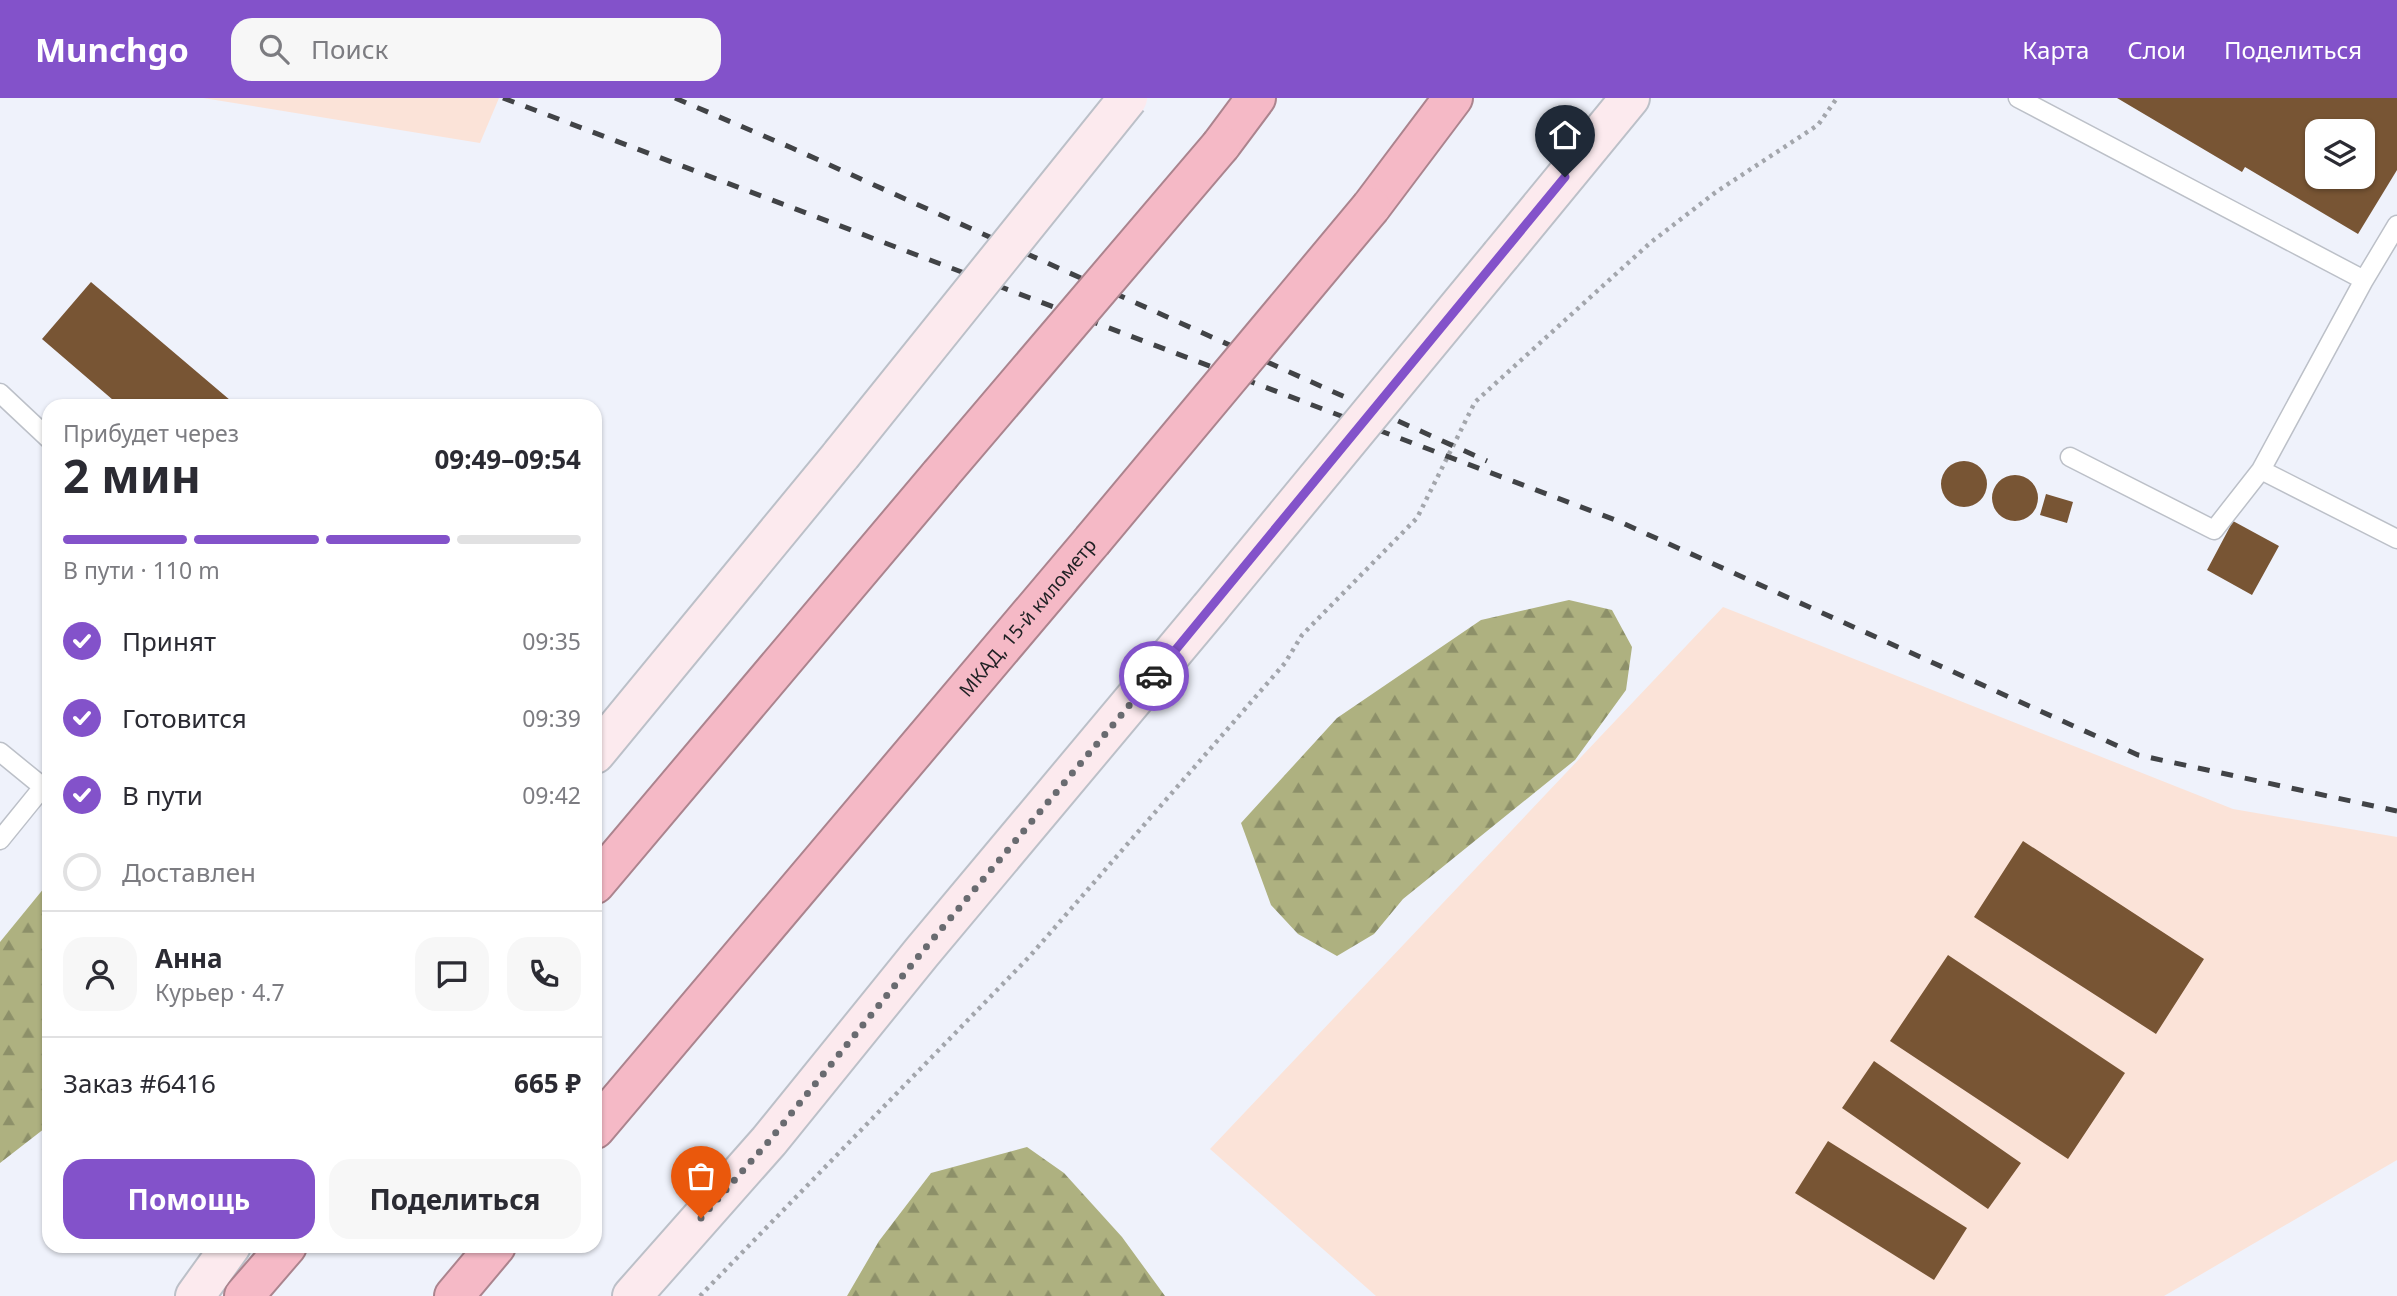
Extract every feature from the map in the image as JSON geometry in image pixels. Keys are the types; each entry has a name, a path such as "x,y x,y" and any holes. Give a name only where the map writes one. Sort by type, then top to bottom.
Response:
{"highway":[{"path":"602,876 1221,145 1256,98"},
{"name":"МКАД, 15-й километр","path":"602,1121 1371,207 1453,98"},
{"path":"244,1296 281,1253"},
{"path":"454,1296 490,1253"}],"main road":[{"path":"602,745 841,455 1128,98"},
{"path":"632,1296 769,1141 922,952 1210,608 1630,98"},
{"path":"195,1296 226,1253"}],"lane":[{"path":"2018,98 2364,280"},
{"path":"2070,457 2214,530 2261,470 2364,280 2397,225"},
{"path":"0,393 42,432"},
{"path":"2261,470 2397,539"},
{"path":"0,752 42,786"},
{"path":"0,839 42,788"}],"path":[{"path":"700,1296 1030,956 1285,663 1302,635 1417,518 1475,402 1650,243 1716,192 1818,125 1837,98"}],"shaded area":[{"path":"203,98 499,98 480,143"},
{"path":"1723,607 2233,809 2397,837 2397,1160 2164,1296 1376,1296 1210,1149"}],"green space":[{"path":"1569,600 1612,610 1632,647 1626,690 1575,760 1403,899 1374,934 1337,956 1298,934 1271,905 1241,823 1337,718 1481,620"},
{"path":"42,891 42,1130 0,1163 0,942"},
{"path":"1027,1147 1064,1173 1122,1237 1165,1296 847,1296 879,1241 931,1173"}],"building":[{"path":"2117,98 2397,98 2397,170 2358,234 2245,167 2242,172"},
{"path":"91,282 229,399 112,399 42,339"},
{"path":"1964,461 1980,468 1987,484 1980,500 1964,507 1948,500 1941,484 1948,468"},
{"path":"2015,475 2031,482 2038,498 2031,514 2015,521 1999,514 1992,498 1999,482"},
{"path":"2046,494 2073,502 2067,523 2040,515"},
{"path":"2233,521 2279,546 2252,595 2207,570"},
{"path":"2023,841 2204,959 2156,1034 1974,917"},
{"path":"1948,955 2125,1073 2068,1159 1890,1041"},
{"path":"1874,1061 2021,1163 1988,1209 1842,1108"},
{"path":"1828,1141 1967,1228 1934,1280 1795,1193"}],"railway":[{"path":"503,98 1618,521 2138,755 2397,811"},
{"path":"675,98 792,148 1487,461"}],"way so far":[{"path":"701,1218 769,1141 922,952 1154,676"}],"route":[{"path":"1154,676 1565,177"}]}
